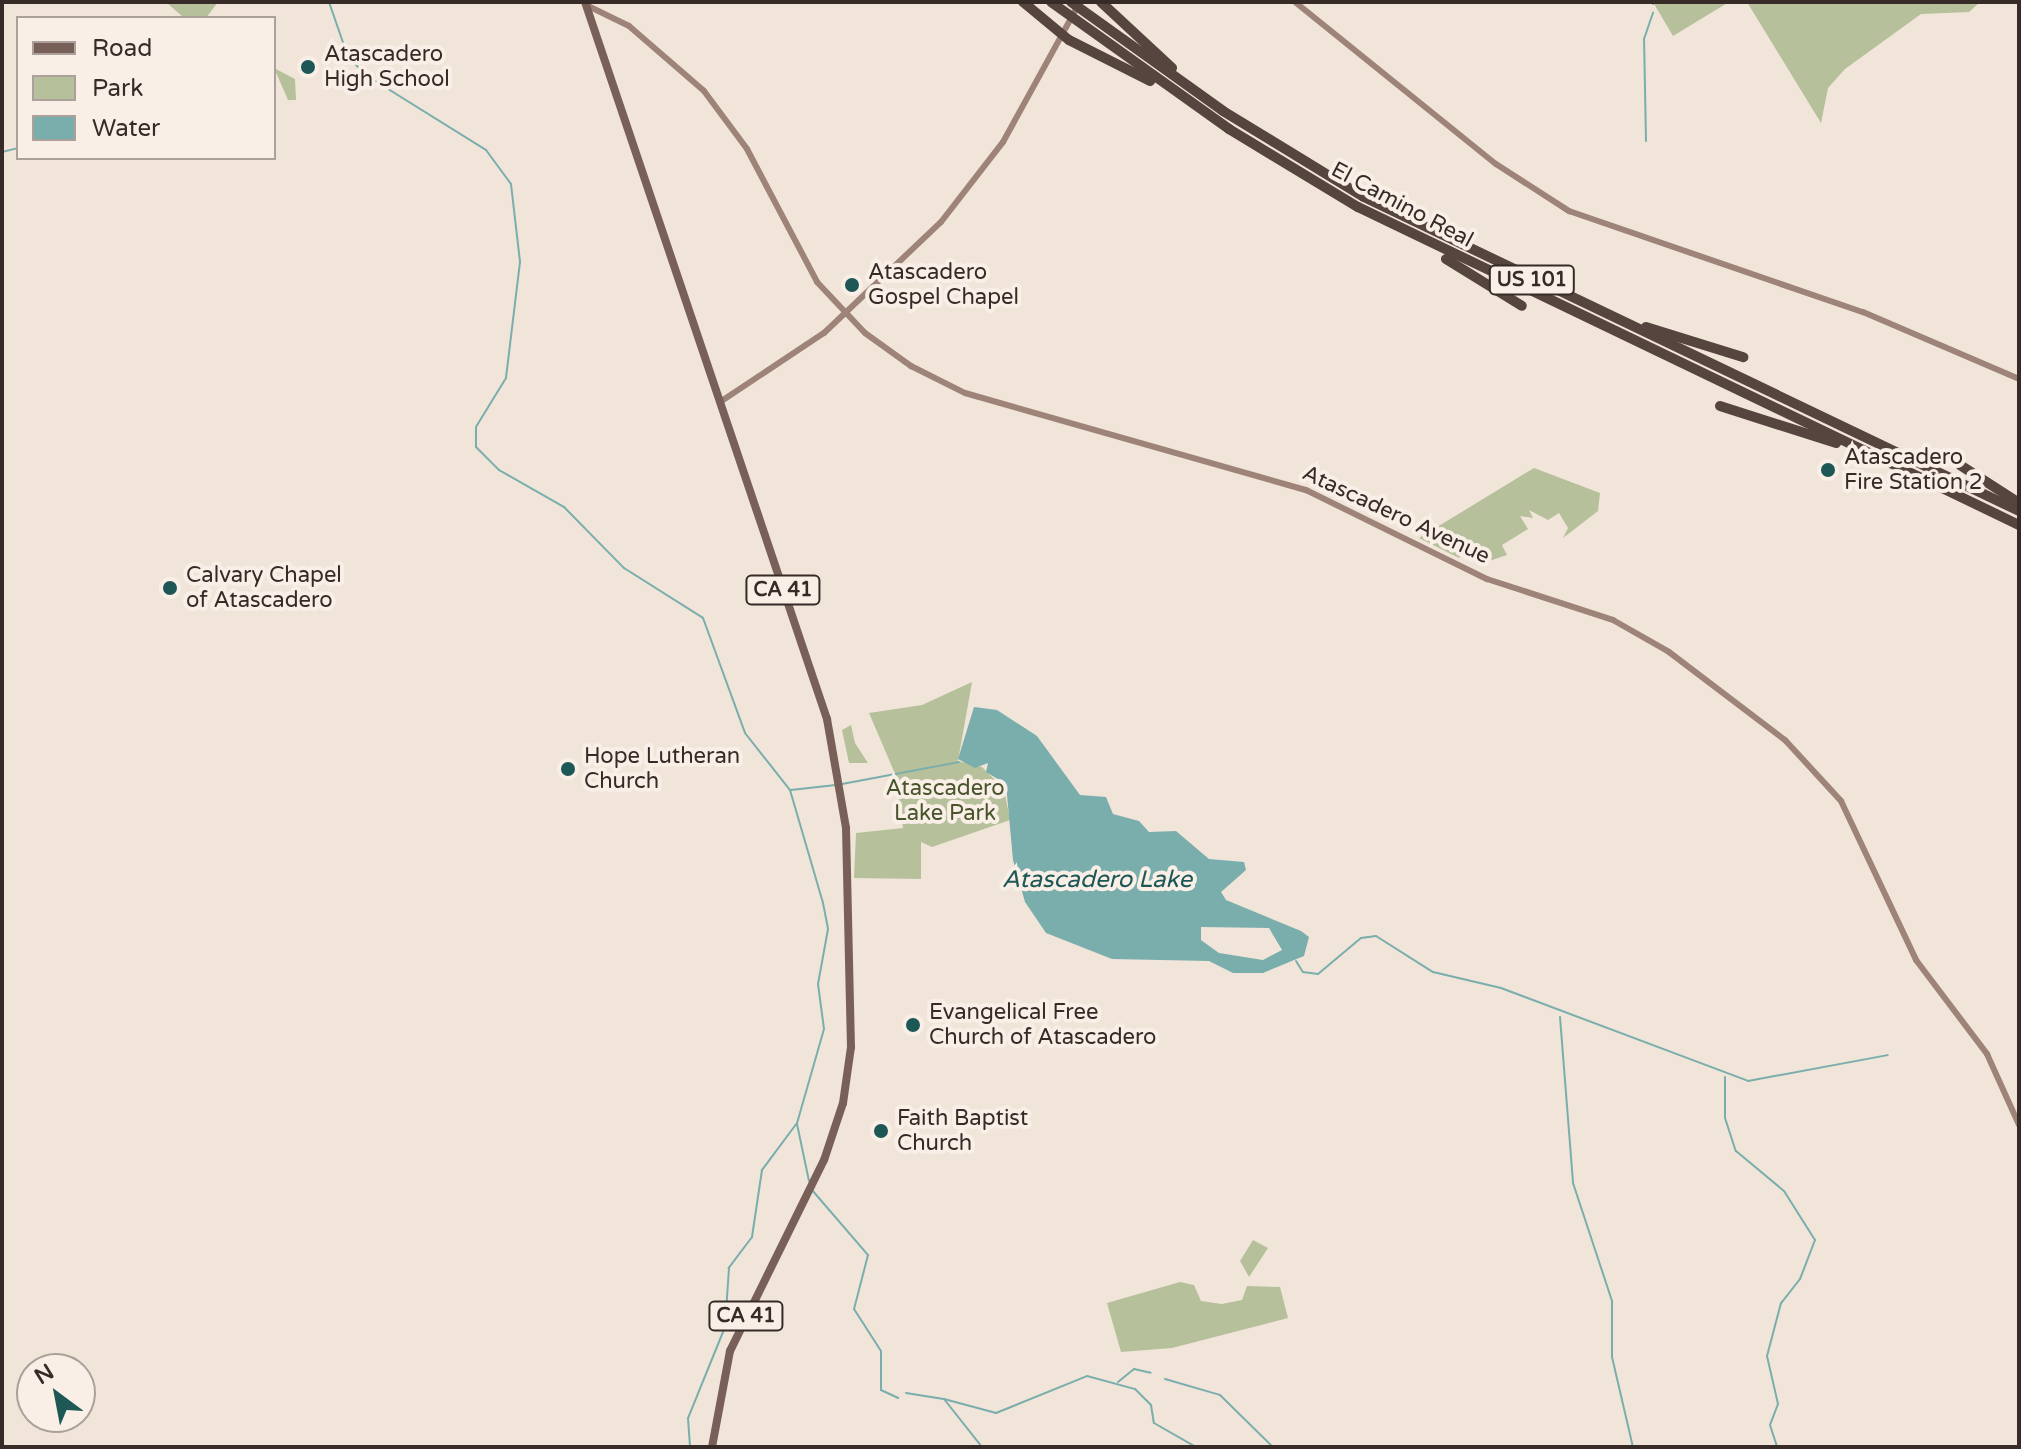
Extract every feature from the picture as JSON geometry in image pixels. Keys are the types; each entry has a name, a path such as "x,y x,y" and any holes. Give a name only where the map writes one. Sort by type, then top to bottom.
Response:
{"highway":[{"path":"1023,2 1064,31 1172,91"},
{"name":"El Camino Real","path":"1051,2 1172,91 1404,232 2019,525"},
{"name":"El Camino Real","path":"1071,2 1223,111 1364,197 2019,511"},
{"path":"1101,2 1223,111"},
{"path":"1404,232 1522,306"},
{"path":"1572,298 1743,357"},
{"path":"1720,406 1861,450"},
{"path":"1960,465 2019,503"}],"main road":[{"path":"720,402 846,315 972,184 1080,2"},
{"path":"1295,2 1505,171 1569,211 1863,312 2019,379"},
{"name":"Atascadero Avenue","path":"586,3 638,33 704,91 747,149 801,258 846,315 887,351 965,393 1306,490 1477,574 1613,620 1669,652 1785,740 1833,789 1916,960 1987,1054 2019,1125"},
{"name":"CA 41","path":"586,3 837,758 851,1031 835,1132 730,1351 712,1447"}],"green space":[{"path":"166,2 218,2 208,16 182,16"},
{"path":"1653,2 1729,2 1673,36"},
{"path":"1747,2 1980,2 1969,12 1921,14 1845,69 1828,88 1821,123"},
{"path":"276,69 295,79 296,100 288,100"},
{"path":"1534,468 1600,493 1598,511 1563,538 1568,528 1559,513 1548,520 1529,510 1533,518 1520,516 1528,529 1502,545 1507,555 1492,560 1465,548 1459,558 1419,538"},
{"name":"Atascadero Lake Park","path":"972,682 958,761 982,767 1004,789 1010,820 932,847 921,842 921,879 854,878 856,833 903,828 896,776 869,713 922,705"},
{"path":"851,725 855,743 868,763 849,763 842,730"},
{"path":"1253,1240 1268,1248 1249,1277 1240,1261"},
{"path":"1180,1282 1194,1285 1201,1301 1222,1304 1242,1300 1247,1286 1280,1287 1288,1318 1172,1348 1121,1352 1107,1303"}],"water":[{"name":"Atascadero Lake","path":"974,707 997,710 1037,736 1080,795 1106,797 1113,814 1139,821 1149,832 1176,831 1209,859 1244,862 1246,870 1221,892 1226,900 1301,931 1309,937 1304,956 1263,973 1233,973 1209,961 1112,959 1046,933 1025,902 1013,860 1006,784 986,772 988,763 975,768 958,759","holes":["1201,927 1269,928 1282,950 1263,960 1219,953 1201,940"]}],"waterway":[{"path":"329,2 347,54 364,74 486,150 511,184 520,262 506,378 476,427 476,447 499,470 564,507 624,568 703,618 745,733 790,790 823,903 828,929 818,984 824,1029 797,1123 762,1170 752,1237 729,1268 725,1327 688,1418 690,1447"},
{"path":"1646,141 1644,39 1653,13"},
{"path":"2,152 16,148"},
{"path":"842,784 959,762"},
{"path":"791,790 836,785"},
{"path":"1296,961 1303,972 1318,974 1361,938 1376,936 1433,972 1501,988 1748,1081 1888,1055"},
{"path":"1560,1017 1573,1183 1612,1301 1612,1357 1633,1447"},
{"path":"1725,1077 1725,1118 1736,1151 1784,1191 1815,1240 1800,1279 1781,1303 1767,1356 1778,1404 1770,1425 1777,1447"},
{"path":"797,1124 809,1181"},
{"path":"812,1190 868,1255 854,1309 881,1351 881,1390 898,1398"},
{"path":"1118,1382 1134,1369 1151,1373"},
{"path":"944,1399 996,1413 1087,1376 1135,1389 1151,1405 1154,1423 1196,1447"},
{"path":"1165,1379 1220,1395 1273,1447"},
{"path":"906,1393 944,1399 982,1447"}],"place":[{"name":"Atascadero High School","path":"308,67"},
{"name":"Atascadero Gospel Chapel","path":"852,285"},
{"name":"Atascadero Fire Station 2","path":"1828,470"},
{"name":"Calvary Chapel of Atascadero","path":"170,588"},
{"name":"Hope Lutheran Church","path":"568,769"},
{"name":"Evangelical Free Church of Atascadero","path":"913,1025"},
{"name":"Faith Baptist Church","path":"881,1131"}]}
